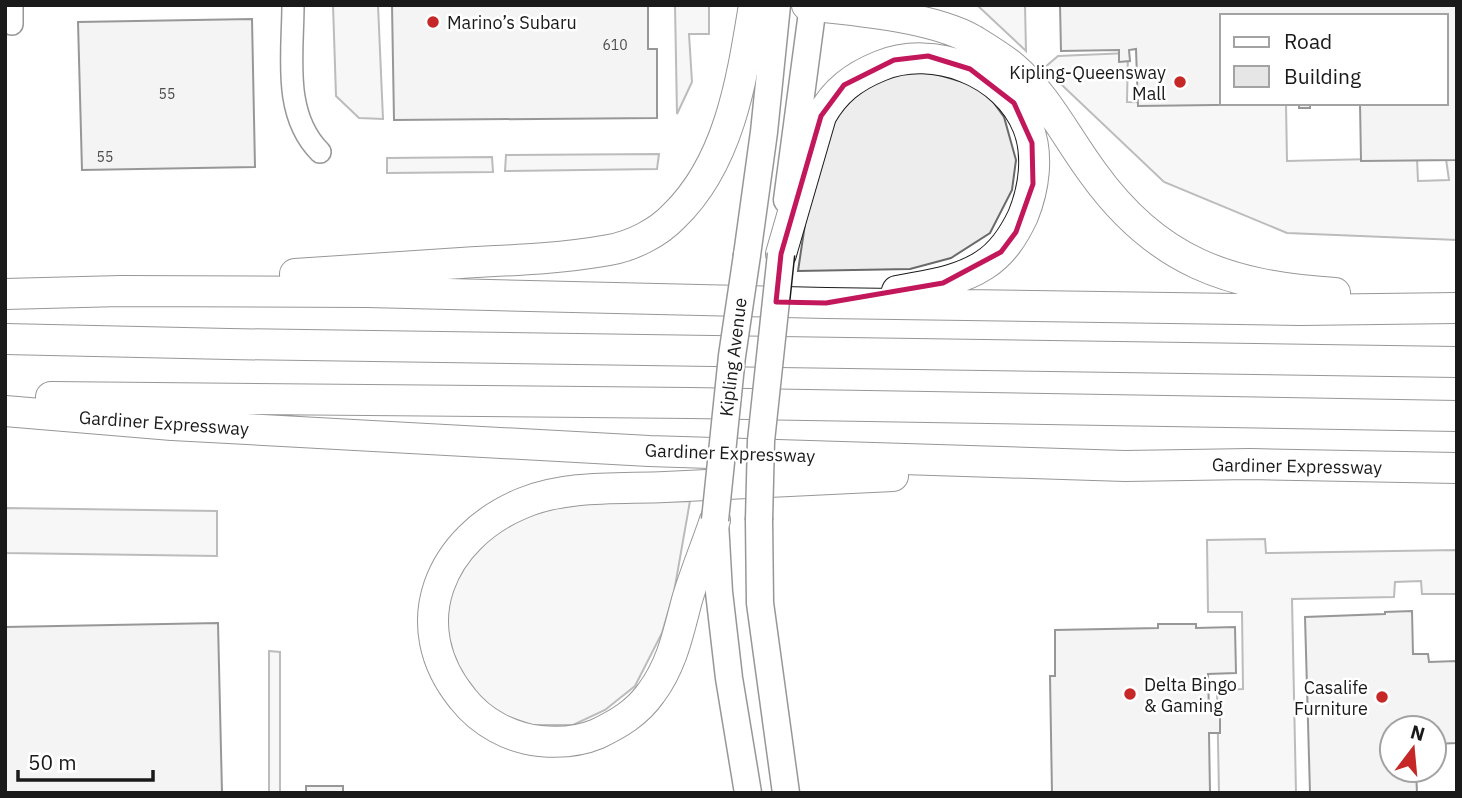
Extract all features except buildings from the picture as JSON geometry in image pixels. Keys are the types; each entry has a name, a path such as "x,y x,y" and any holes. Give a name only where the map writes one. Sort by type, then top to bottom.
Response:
{"highway":[{"path":"121,291 280,275 525,259 610,250 633,243 674,217 704,180 717,154 734,105 754,5"},
{"path":"807,5 912,19 943,26 971,39 1013,67 1039,97 1120,207 1161,244 1196,265 1256,283 1448,308"},
{"path":"780,254 821,116 841,88 860,74 894,60 928,57 970,69 991,81 1014,103 1027,126 1034,163 1027,205 1016,232 1001,252 985,265 943,282 826,303"},
{"path":"5,294 121,291 367,292 826,303 1300,310 1448,308"},
{"path":"5,339 243,345 1457,362"},
{"name":"Gardiner Expressway","path":"5,397 704,403 1457,416"},
{"name":"Gardiner Expressway","path":"5,411 172,425 649,451 1125,466 1250,464 1457,468"},
{"path":"715,520 688,598 677,644 665,670 651,694 632,715 611,727 582,740 556,742 525,739 494,726 470,708 443,671 433,626 435,598 443,577 463,542 486,523 526,502 589,490 1125,466"}],"main road":[{"name":"Kipling Avenue","path":"748,793 729,678 719,592 715,520 732,356 764,132 778,5"},
{"name":"Kipling Avenue","path":"786,793 760,603 761,441 780,254 813,6"}],"street":[{"path":"293,5 293,98 307,135 320,152"}],"highlighted area":[{"path":"928,56 970,69 1014,103 1032,143 1033,184 1016,232 1001,252 943,283 826,303 776,302 781,254 821,116 844,85 894,60"}],"shaded area":[{"path":"333,5 378,5 383,119 359,118 336,96"},
{"path":"675,5 709,5 709,34 689,34 692,82 677,114"},
{"path":"977,5 1025,5 1026,51"},
{"path":"1128,53 1127,102 1286,105 1287,161 1417,158 1418,181 1449,180 1446,159 1457,159 1457,240 1287,233 1164,182 1044,68 1058,56"},
{"path":"919,69 983,88 1004,117 1016,160 1012,190 990,233 951,258 910,269 798,271 808,204 836,109 867,79"},
{"path":"659,154 657,169 505,171 506,155"},
{"path":"492,157 493,172 387,173 387,158"},
{"path":"690,501 674,592 662,633 635,686 605,710 573,725 532,725 498,713 470,692 450,662 445,591 468,551 537,509 578,502"},
{"path":"5,508 217,511 217,556 5,553"},
{"path":"1265,539 1266,553 1457,550 1457,594 1422,594 1421,581 1395,582 1394,597 1292,599 1296,793 1219,793 1217,690 1243,689 1242,612 1208,612 1207,540"},
{"path":"269,651 280,652 280,793 269,793"}],"place":[{"name":"Marino’s Subaru","path":"433,22"},
{"name":"Kipling-Queensway Mall","path":"1180,82"},
{"name":"Delta Bingo & Gaming","path":"1130,694"},
{"name":"Casalife Furniture","path":"1382,697"}]}
